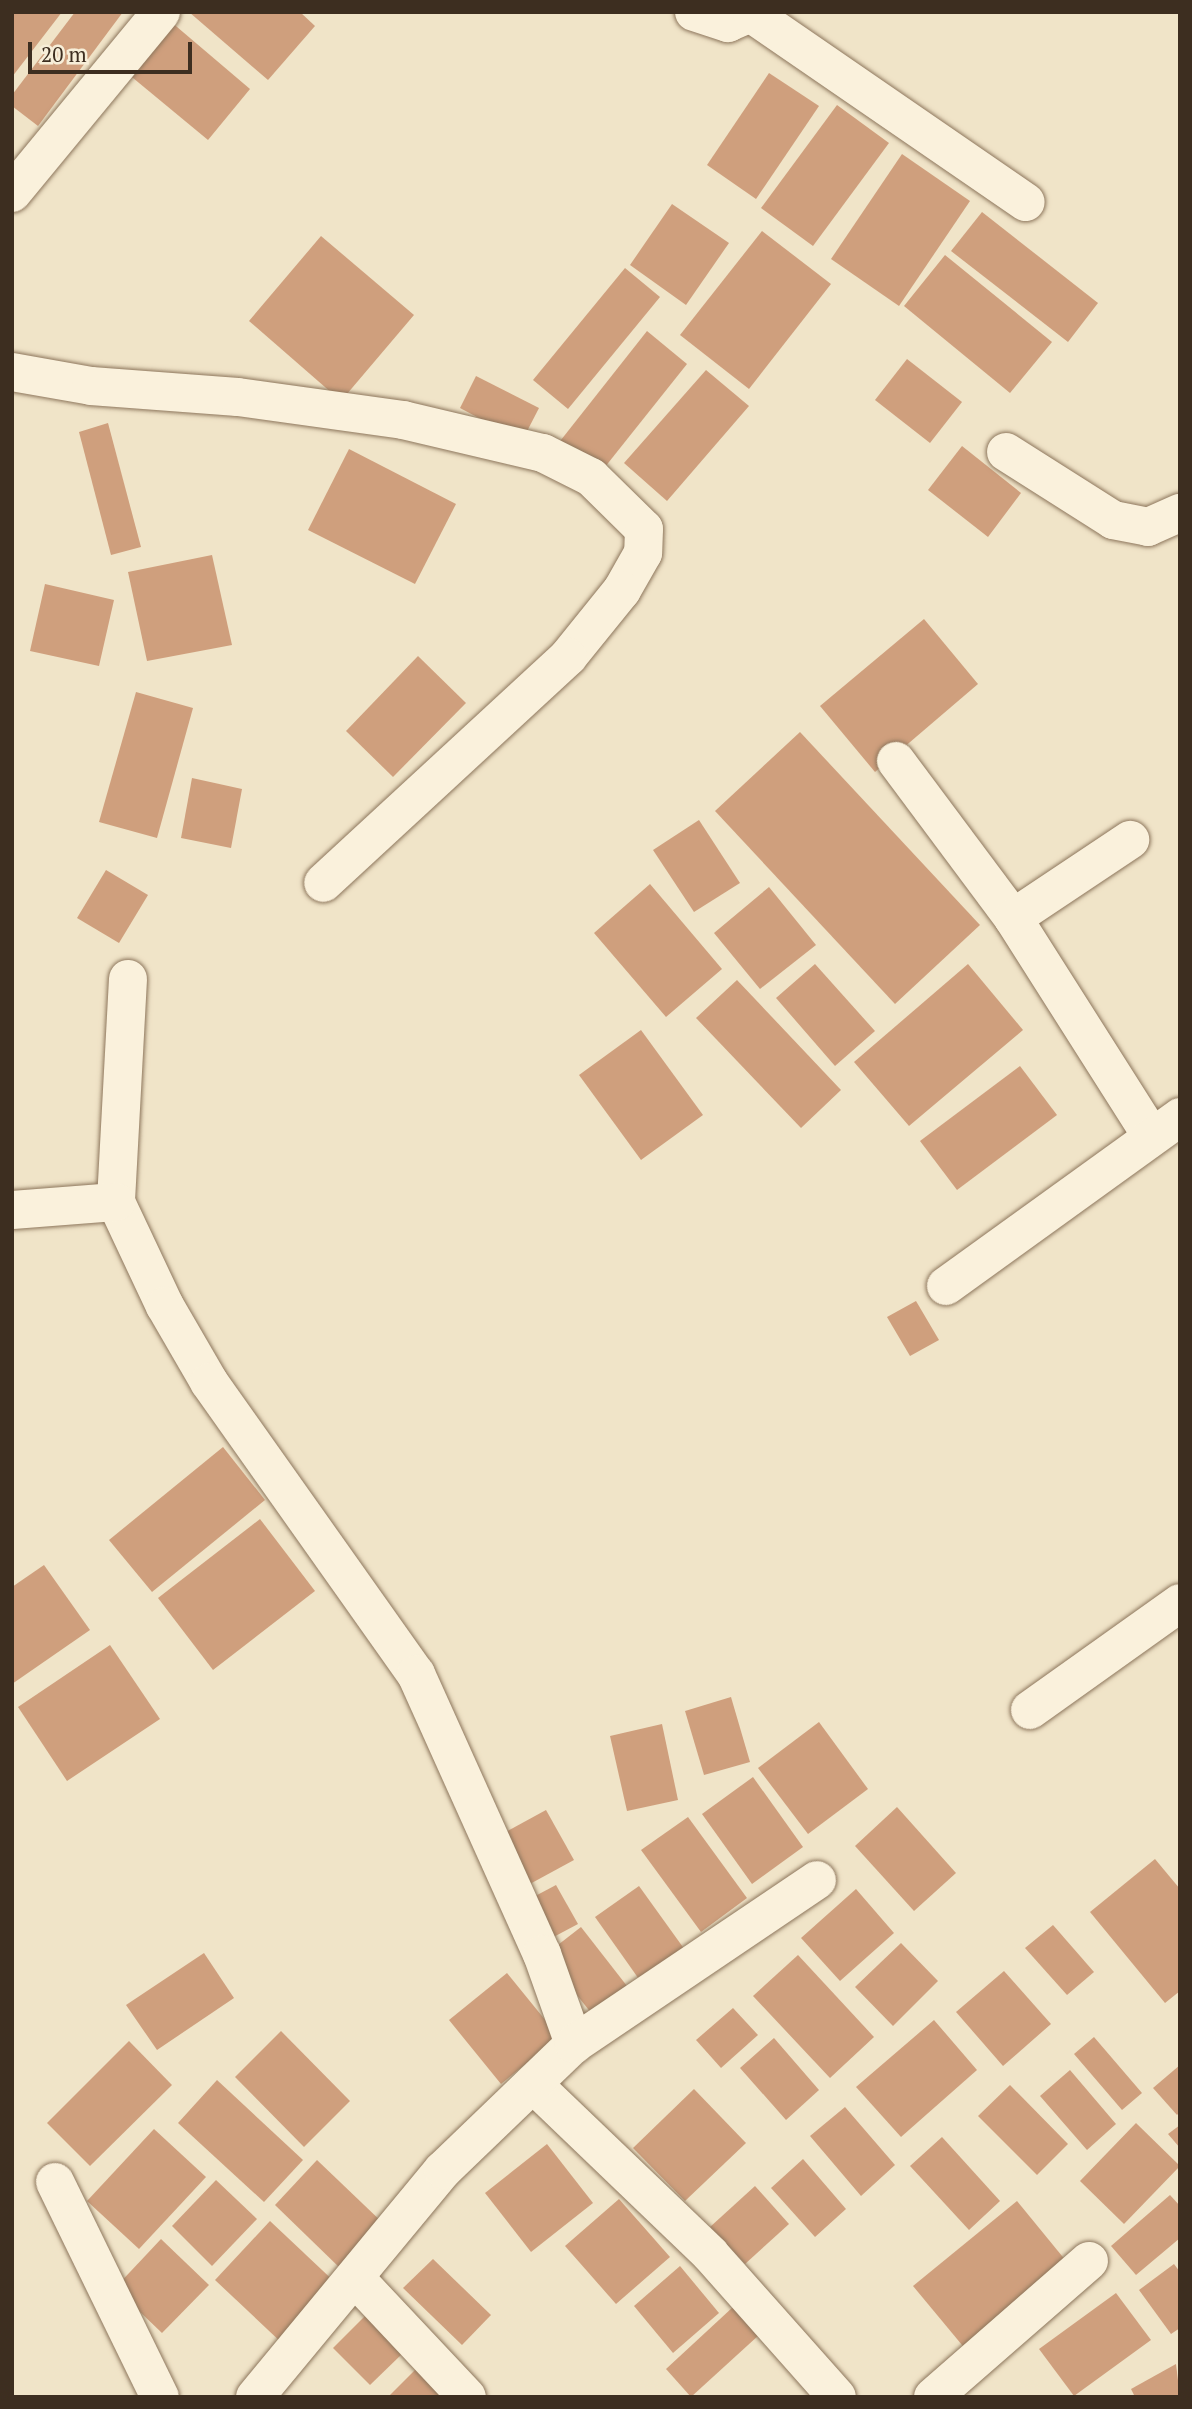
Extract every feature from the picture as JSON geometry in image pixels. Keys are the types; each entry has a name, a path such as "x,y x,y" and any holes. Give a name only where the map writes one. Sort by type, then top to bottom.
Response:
{"street":[{"path":"12,193 160,12"},
{"path":"694,12 728,23 752,13 861,93 1026,202"},
{"path":"12,372 91,386 238,397 403,420 543,453 591,477 644,529 643,553 622,590 568,657 323,883"},
{"path":"1006,452 1113,520 1148,527 1180,513"},
{"path":"896,761 1166,1127 946,1286"},
{"path":"1013,918 1130,840"},
{"path":"128,979 116,1202 164,1306 209,1382 416,1674 542,1954 574,2045"},
{"path":"12,1210 116,1202"},
{"path":"1030,1710 1180,1603"},
{"path":"256,2397 443,2171 574,2045 817,1880"},
{"path":"534,2084 710,2254 837,2397"},
{"path":"55,2182 160,2397"},
{"path":"933,2397 1089,2261"},
{"path":"356,2279 467,2397"}],"building":[{"path":"12,12 62,12 12,77"},
{"path":"75,12 123,12 38,126 12,106 12,95"},
{"path":"189,12 300,12 315,26 268,80"},
{"path":"170,21 250,89 208,140 127,73"},
{"path":"769,73 819,106 756,199 707,165"},
{"path":"837,105 889,143 813,246 761,208"},
{"path":"902,154 970,201 899,306 831,259"},
{"path":"672,204 729,243 686,305 630,265"},
{"path":"982,212 1098,303 1068,342 951,251"},
{"path":"762,231 831,284 749,389 680,335"},
{"path":"321,236 414,315 341,401 249,321"},
{"path":"945,255 1052,342 1010,393 904,306"},
{"path":"625,268 660,297 568,409 533,380"},
{"path":"647,331 687,364 597,477 557,445"},
{"path":"907,359 962,402 930,443 875,400"},
{"path":"706,370 749,406 667,501 624,463"},
{"path":"476,376 539,408 522,441 460,408"},
{"path":"108,423 141,547 111,555 79,432"},
{"path":"962,446 1021,493 988,537 928,490"},
{"path":"349,449 456,504 415,584 308,530"},
{"path":"212,555 232,645 147,661 128,572"},
{"path":"45,584 114,600 99,666 30,651"},
{"path":"924,619 978,684 875,772 820,706"},
{"path":"418,656 466,703 393,777 346,731"},
{"path":"136,692 193,708 157,838 99,822"},
{"path":"800,732 980,925 895,1004 715,811"},
{"path":"192,778 242,789 231,848 181,838"},
{"path":"699,820 740,883 694,912 653,850"},
{"path":"106,870 148,895 119,943 77,918"},
{"path":"650,884 722,969 666,1017 594,933"},
{"path":"769,887 816,945 760,989 714,933"},
{"path":"815,964 875,1031 835,1066 776,998"},
{"path":"968,964 1023,1030 909,1126 854,1062"},
{"path":"737,980 841,1090 801,1128 696,1018"},
{"path":"641,1030 703,1115 641,1160 579,1075"},
{"path":"1020,1066 1057,1115 957,1190 920,1141"},
{"path":"916,1301 939,1340 910,1356 887,1317"},
{"path":"223,1447 265,1500 152,1592 109,1540"},
{"path":"260,1519 315,1591 213,1670 158,1598"},
{"path":"44,1565 90,1630 12,1684 12,1587"},
{"path":"110,1645 160,1719 67,1781 18,1707"},
{"path":"731,1697 750,1762 704,1775 685,1711"},
{"path":"819,1722 868,1789 808,1834 758,1768"},
{"path":"662,1724 678,1800 627,1811 610,1736"},
{"path":"753,1777 803,1847 752,1884 702,1814"},
{"path":"897,1807 956,1873 914,1911 855,1846"},
{"path":"546,1810 574,1860 528,1885 502,1834"},
{"path":"688,1817 747,1898 701,1932 641,1850"},
{"path":"1155,1859 1180,1889 1180,1991 1165,2003 1090,1912"},
{"path":"556,1885 578,1924 546,1941 524,1902"},
{"path":"639,1886 685,1950 641,1982 595,1917"},
{"path":"856,1889 894,1933 840,1981 801,1938"},
{"path":"1053,1925 1094,1972 1067,1995 1025,1948"},
{"path":"581,1927 627,1986 592,2014 545,1955"},
{"path":"901,1943 938,1981 893,2026 855,1987"},
{"path":"204,1953 234,1998 157,2050 126,2005"},
{"path":"798,1955 874,2037 830,2078 753,1996"},
{"path":"1004,1971 1051,2024 1003,2066 956,2012"},
{"path":"507,1973 559,2037 501,2084 449,2020"},
{"path":"733,2008 758,2035 721,2068 696,2040"},
{"path":"934,2020 977,2070 901,2137 856,2087"},
{"path":"281,2031 350,2101 304,2147 235,2077"},
{"path":"1094,2037 1142,2093 1122,2110 1074,2054"},
{"path":"774,2038 819,2090 786,2120 740,2068"},
{"path":"129,2041 172,2085 90,2166 47,2123"},
{"path":"1180,2065 1180,2112 1177,2115 1153,2088"},
{"path":"1070,2070 1116,2124 1087,2150 1040,2096"},
{"path":"217,2080 303,2160 264,2202 178,2123"},
{"path":"1010,2085 1068,2144 1037,2175 978,2116"},
{"path":"694,2089 746,2143 685,2201 633,2148"},
{"path":"845,2107 895,2165 861,2196 810,2136"},
{"path":"1136,2123 1180,2166 1124,2224 1080,2181"},
{"path":"1180,2125 1180,2148 1168,2134"},
{"path":"154,2129 206,2177 139,2249 87,2201"},
{"path":"942,2137 1000,2201 969,2230 910,2166"},
{"path":"547,2144 593,2203 531,2252 485,2193"},
{"path":"803,2159 846,2209 815,2237 771,2188"},
{"path":"317,2160 385,2225 342,2270 275,2205"},
{"path":"216,2180 257,2219 212,2266 172,2226"},
{"path":"755,2186 789,2224 745,2264 710,2227"},
{"path":"1170,2195 1180,2206 1180,2238 1136,2275 1111,2246"},
{"path":"619,2199 670,2257 616,2304 565,2246"},
{"path":"1017,2201 1071,2267 967,2351 913,2286"},
{"path":"270,2221 339,2286 284,2345 215,2280"},
{"path":"161,2239 209,2285 162,2333 115,2288"},
{"path":"433,2259 491,2315 462,2345 403,2288"},
{"path":"1174,2264 1180,2272 1180,2328 1171,2334 1139,2290"},
{"path":"680,2266 719,2313 673,2353 634,2306"},
{"path":"1116,2293 1151,2340 1074,2396 1039,2349"},
{"path":"733,2307 759,2335 691,2397 666,2369"},
{"path":"366,2315 403,2353 370,2385 333,2348"},
{"path":"423,2362 458,2397 388,2397"},
{"path":"1176,2364 1180,2397 1135,2397 1131,2389"}]}
